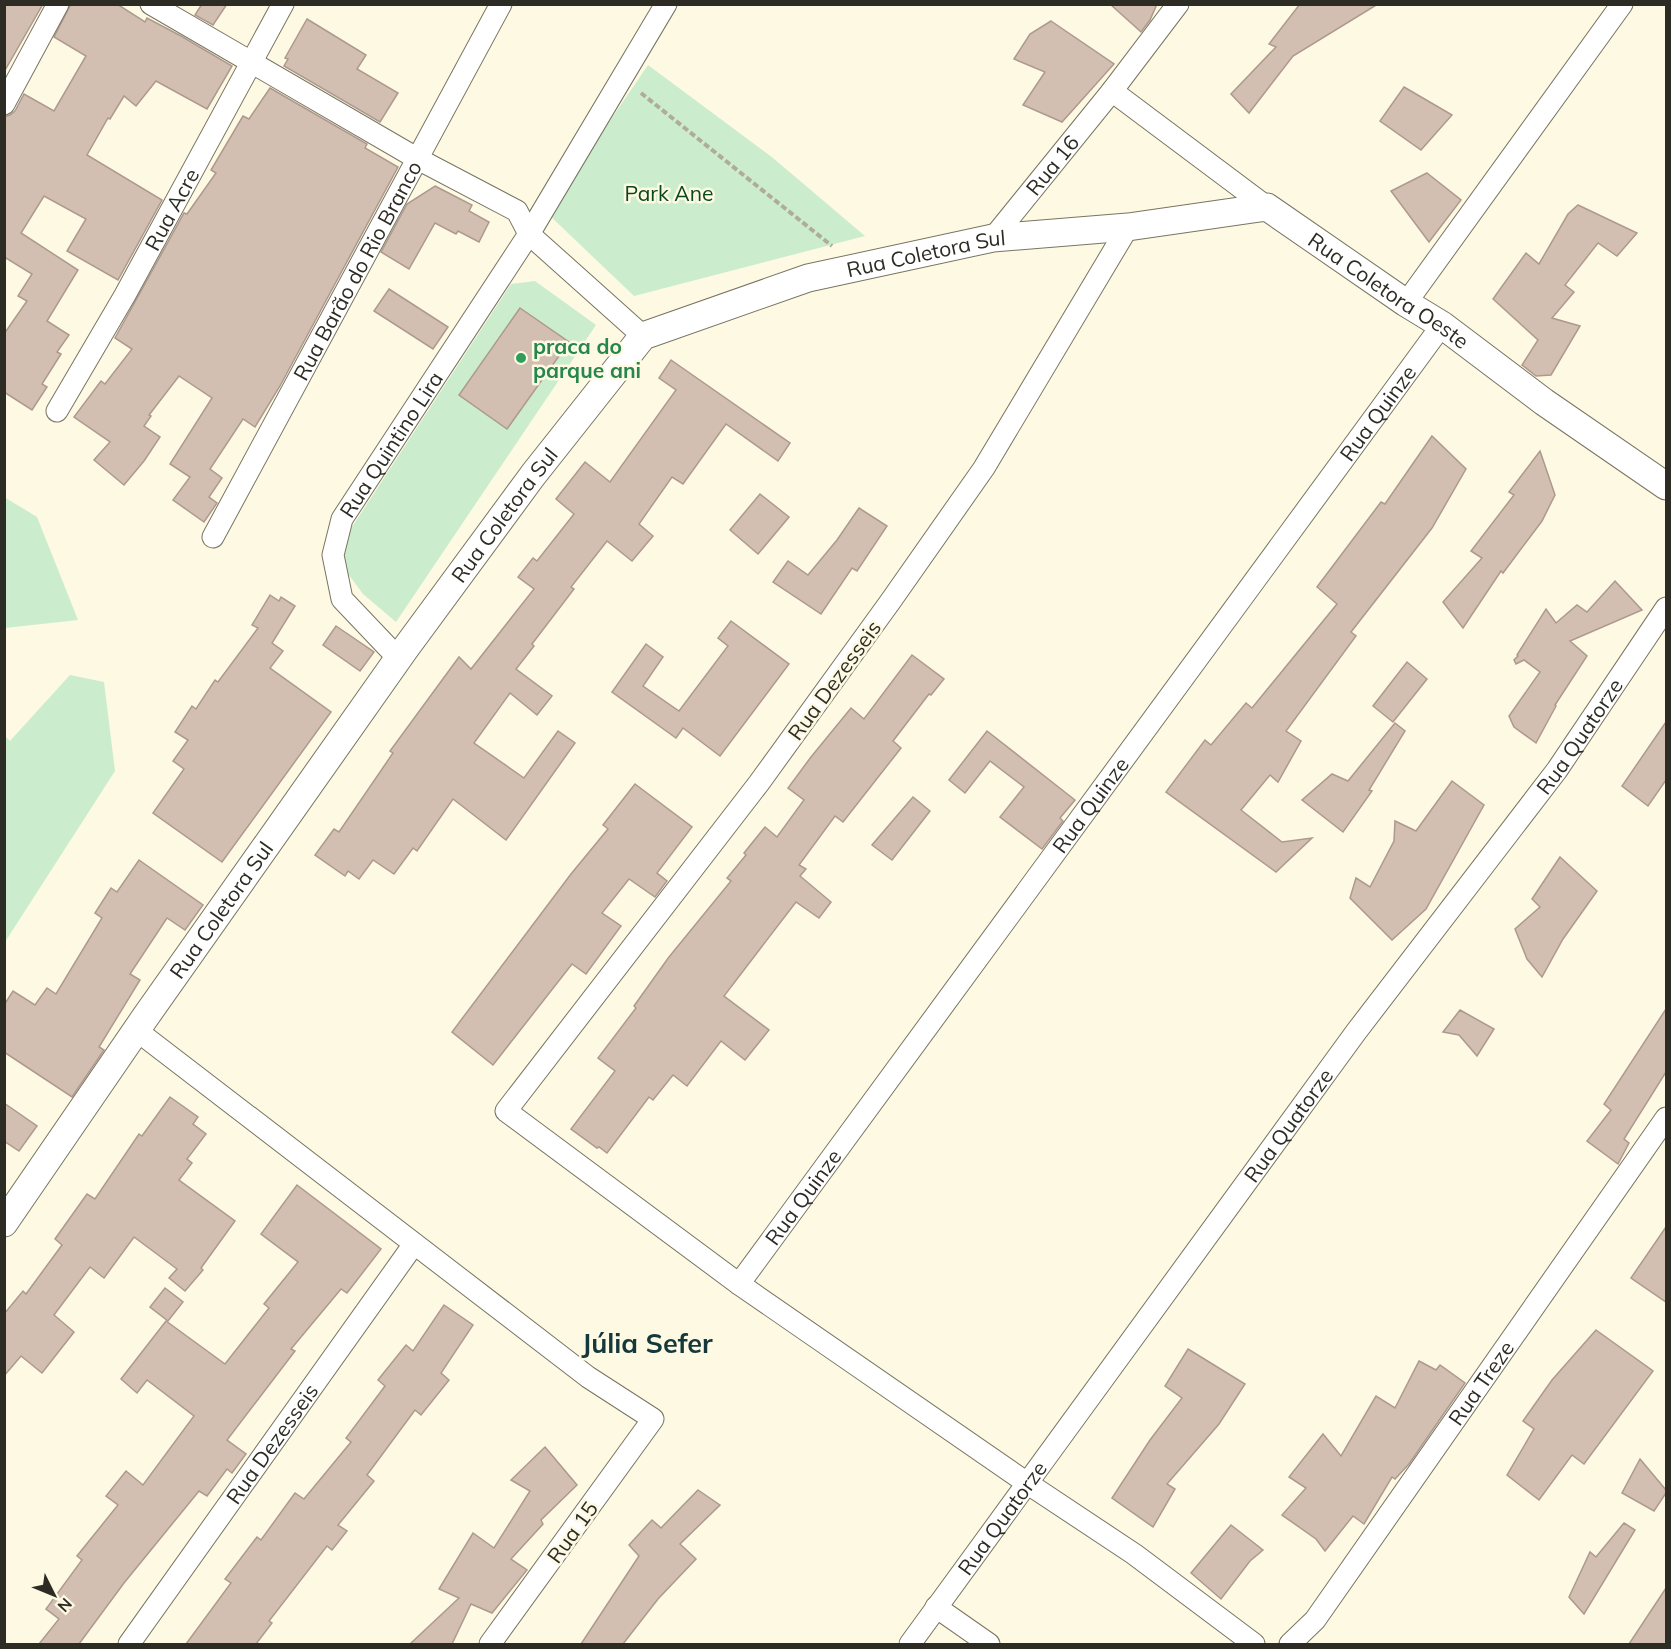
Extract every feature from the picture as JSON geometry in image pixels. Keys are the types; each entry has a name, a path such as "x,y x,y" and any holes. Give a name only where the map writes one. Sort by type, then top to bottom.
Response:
{"street":[{"path":"4,104 58,4"},
{"path":"151,4 418,159 517,211 529,234 643,336"},
{"name":"Rua Acre","path":"57,411 125,295 283,4"},
{"name":"Rua Barão do Rio Branco","path":"213,537 501,4"},
{"name":"Rua Quintino Lira","path":"399,659 342,598 333,555 342,519 529,234 666,4"},
{"name":"Rua 16","path":"993,238 1112,91 1178,4"},
{"path":"1406,303 1622,4"},
{"name":"Rua Coletora Oeste","path":"1112,91 1267,207 1406,303 1442,325 1544,402 1663,477"},
{"name":"Rua Coletora Sul","path":"4,1223 136,1030 399,659 533,475 643,336 808,278 993,238 1128,227 1267,207"},
{"name":"Rua Dezesseis","path":"739,1284 506,1111 759,783 890,602 984,468 1128,227"},
{"name":"Rua Quinze","path":"739,1284 1442,325"},
{"name":"Rua Quatorze","path":"910,1644 1356,1032 1557,770 1666,608"},
{"path":"136,1030 414,1244"},
{"name":"Rua Treze","path":"1290,1644 1315,1620 1666,1118"},
{"name":"Rua Dezesseis","path":"129,1644 414,1244"},
{"name":"Rua 15","path":"414,1244 588,1377 653,1419 490,1644"},
{"path":"739,1284 1134,1554 1254,1644"},
{"path":"936,1607 989,1644"}],"path":[{"path":"622,77 858,268"}],"green space":[{"name":"Park Ane","path":"648,65 773,158 865,236 634,296 547,213"},
{"path":"535,281 596,325 396,622 363,594 343,567 348,533 511,284"},
{"path":"4,497 37,517 78,620 5,628"},
{"path":"70,675 104,682 115,771 5,942 5,736 10,741"}],"building":[{"path":"4,4 43,4 4,72"},
{"path":"71,4 117,4 145,22 147,18 232,66 207,109 156,81 136,106 124,96 110,119 108,118 87,155 162,200 118,280 67,251 86,219 44,196 21,233 78,270 47,321 69,335 57,352 61,354 42,384 47,387 32,410 4,392 4,334 27,301 18,296 32,274 6,258 4,261 4,117 15,111 24,94 54,111 86,56 54,37"},
{"path":"202,4 227,4 213,25 195,15"},
{"path":"1110,4 1157,4 1150,20 1141,32"},
{"path":"1300,4 1378,4 1293,56 1249,113 1231,94 1276,47 1269,44"},
{"path":"307,19 366,55 357,69 398,93 380,122 284,66 288,59 285,58"},
{"path":"1051,21 1114,64 1062,122 1023,105 1045,72 1014,59 1030,34"},
{"path":"1404,87 1452,115 1421,150 1380,121"},
{"path":"270,88 367,144 365,148 398,167 280,386 255,427 243,419 210,469 222,478 209,497 217,503 204,522 173,500 190,477 170,464 212,398 179,376 149,415 151,416 144,426 160,437 124,485 94,460 110,442 74,417 101,381 105,384 132,349 115,338 184,213 187,214 216,173 211,170 243,116 249,119"},
{"path":"1427,173 1461,200 1429,242 1391,191"},
{"path":"435,186 472,205 469,211 489,222 479,242 435,223 409,269 381,252 407,204"},
{"path":"1578,205 1637,233 1617,256 1598,243 1565,285 1574,292 1552,318 1580,326 1551,375 1536,376 1522,365 1538,340 1493,299 1526,253 1539,264 1568,214"},
{"path":"389,289 448,327 433,349 374,311"},
{"path":"520,308 569,342 507,429 459,395"},
{"path":"671,360 790,443 778,461 726,424 683,484 672,477 639,524 653,536 632,561 607,541 571,587 574,589 516,669 552,696 537,715 510,693 474,743 524,778 558,731 575,743 506,840 453,799 417,851 413,848 394,874 373,860 359,879 348,871 345,876 315,855 334,829 339,832 393,753 390,751 459,657 471,669 534,589 518,577 533,558 537,561 574,514 556,499 585,462 610,482 676,390 659,378"},
{"path":"1432,436 1466,469 1432,528 1351,632 1356,636 1286,731 1301,741 1278,782 1270,775 1241,810 1282,842 1312,838 1276,872 1166,792 1205,740 1211,745 1246,703 1252,708 1337,604 1317,587 1381,502 1385,504"},
{"path":"1540,451 1555,495 1542,521 1503,573 1501,571 1463,628 1443,602 1482,558 1471,551 1514,495 1509,492"},
{"path":"760,494 789,517 758,554 730,530"},
{"path":"859,508 887,526 857,571 852,568 821,614 773,582 788,561 808,575 837,540"},
{"path":"1615,581 1642,610 1570,641 1587,656 1555,705 1536,743 1514,727 1509,716 1540,672 1524,660 1516,664 1514,660 1546,609 1556,623 1577,605 1587,612"},
{"path":"270,595 279,601 281,597 295,606 272,643 283,651 270,668 331,712 222,862 153,813 184,769 173,761 188,740 175,732 192,706 196,709 215,680 218,682 258,628 252,625"},
{"path":"731,621 789,664 720,756 683,728 676,738 612,692 646,644 663,657 643,686 679,711 728,646 718,638"},
{"path":"336,626 374,652 360,671 323,645"},
{"path":"912,655 944,679 931,695 929,694 893,741 901,748 843,822 835,816 799,865 806,869 800,876 831,902 819,918 796,902 724,996 769,1030 745,1060 721,1041 687,1086 673,1075 653,1100 649,1097 607,1153 597,1148 571,1129 615,1071 598,1058 636,1008 634,1006 669,957 731,881 727,878 746,855 744,853 765,827 777,837 804,800 788,788 811,757 851,708 864,719"},
{"path":"1407,662 1427,679 1393,722 1373,706"},
{"path":"1666,722 1666,780 1648,806 1622,786"},
{"path":"1395,723 1405,731 1369,790 1372,791 1343,832 1302,800 1332,774 1348,781"},
{"path":"987,731 1075,800 1060,818 1063,821 1042,849 1000,817 1024,787 990,761 965,793 949,780"},
{"path":"1452,781 1484,805 1426,909 1392,940 1350,898 1356,878 1370,887 1394,841 1395,821 1416,831"},
{"path":"635,784 692,827 657,873 667,881 655,897 629,879 602,913 621,926 586,974 572,964 493,1065 452,1032 571,874 608,829 603,825"},
{"path":"913,797 930,811 892,860 872,845"},
{"path":"1560,857 1597,891 1563,939 1542,977 1527,959 1515,929 1540,907 1532,899"},
{"path":"139,860 203,905 185,930 167,918 130,974 140,980 99,1047 104,1050 72,1097 4,1052 4,1005 13,991 35,1005 47,988 56,994 102,918 95,913 111,888 117,892"},
{"path":"1666,1009 1666,1072 1624,1139 1629,1143 1618,1164 1587,1141 1611,1110 1604,1104"},
{"path":"1460,1010 1494,1029 1477,1056 1459,1035 1443,1032"},
{"path":"170,1097 198,1117 193,1124 206,1134 187,1159 192,1163 179,1180 235,1221 201,1268 203,1270 185,1291 169,1278 177,1269 134,1237 104,1278 90,1267 54,1315 74,1332 42,1373 21,1356 4,1376 4,1314 23,1291 26,1294 62,1245 55,1239 87,1194 95,1199 139,1134 142,1136"},
{"path":"4,1103 37,1126 19,1151 4,1141"},
{"path":"297,1185 381,1249 347,1293 341,1289 291,1349 295,1351 227,1440 246,1454 232,1473 227,1469 207,1496 199,1491 124,1583 79,1644 39,1644 59,1619 46,1609 82,1560 77,1556 118,1505 106,1496 126,1471 143,1485 194,1416 147,1380 137,1393 121,1379 166,1321 225,1364 269,1308 264,1304 298,1262 261,1234"},
{"path":"1666,1227 1666,1302 1631,1278"},
{"path":"165,1288 183,1302 168,1321 150,1307"},
{"path":"444,1305 473,1325 441,1373 449,1380 421,1415 415,1410 367,1475 374,1481 338,1525 347,1531 332,1550 327,1546 269,1621 272,1623 256,1644 186,1644 231,1583 225,1579 257,1537 261,1540 295,1493 304,1499 351,1442 346,1438 385,1386 378,1380 406,1345 413,1351"},
{"path":"1596,1330 1653,1371 1584,1464 1572,1455 1539,1500 1507,1475 1534,1429 1523,1421 1552,1380"},
{"path":"1188,1349 1245,1384 1219,1424 1167,1484 1175,1489 1153,1527 1112,1498 1150,1440 1182,1398 1165,1386"},
{"path":"1419,1361 1436,1370 1440,1365 1465,1383 1409,1464 1395,1479 1392,1477 1364,1524 1353,1516 1325,1551 1316,1539 1282,1515 1306,1488 1289,1477 1323,1434 1341,1456 1376,1396 1395,1408"},
{"path":"545,1447 577,1485 541,1520 543,1524 511,1559 527,1570 492,1613 471,1604 452,1644 410,1644 459,1598 439,1589 473,1533 494,1548 530,1491 511,1480"},
{"path":"1640,1459 1666,1490 1654,1511 1622,1493"},
{"path":"698,1490 720,1505 680,1544 696,1559 658,1599 623,1644 581,1644 639,1556 629,1545 652,1520 661,1528"},
{"path":"1624,1523 1635,1530 1584,1614 1569,1597 1590,1552 1596,1557"},
{"path":"1231,1525 1263,1550 1250,1561 1221,1599 1191,1573"},
{"path":"1666,1588 1666,1644 1629,1644"}],"place":[{"name":"praca do parque ani","path":"521,358"}],"district":[{"name":"Júlia Sefer","path":"647,1343"}]}
